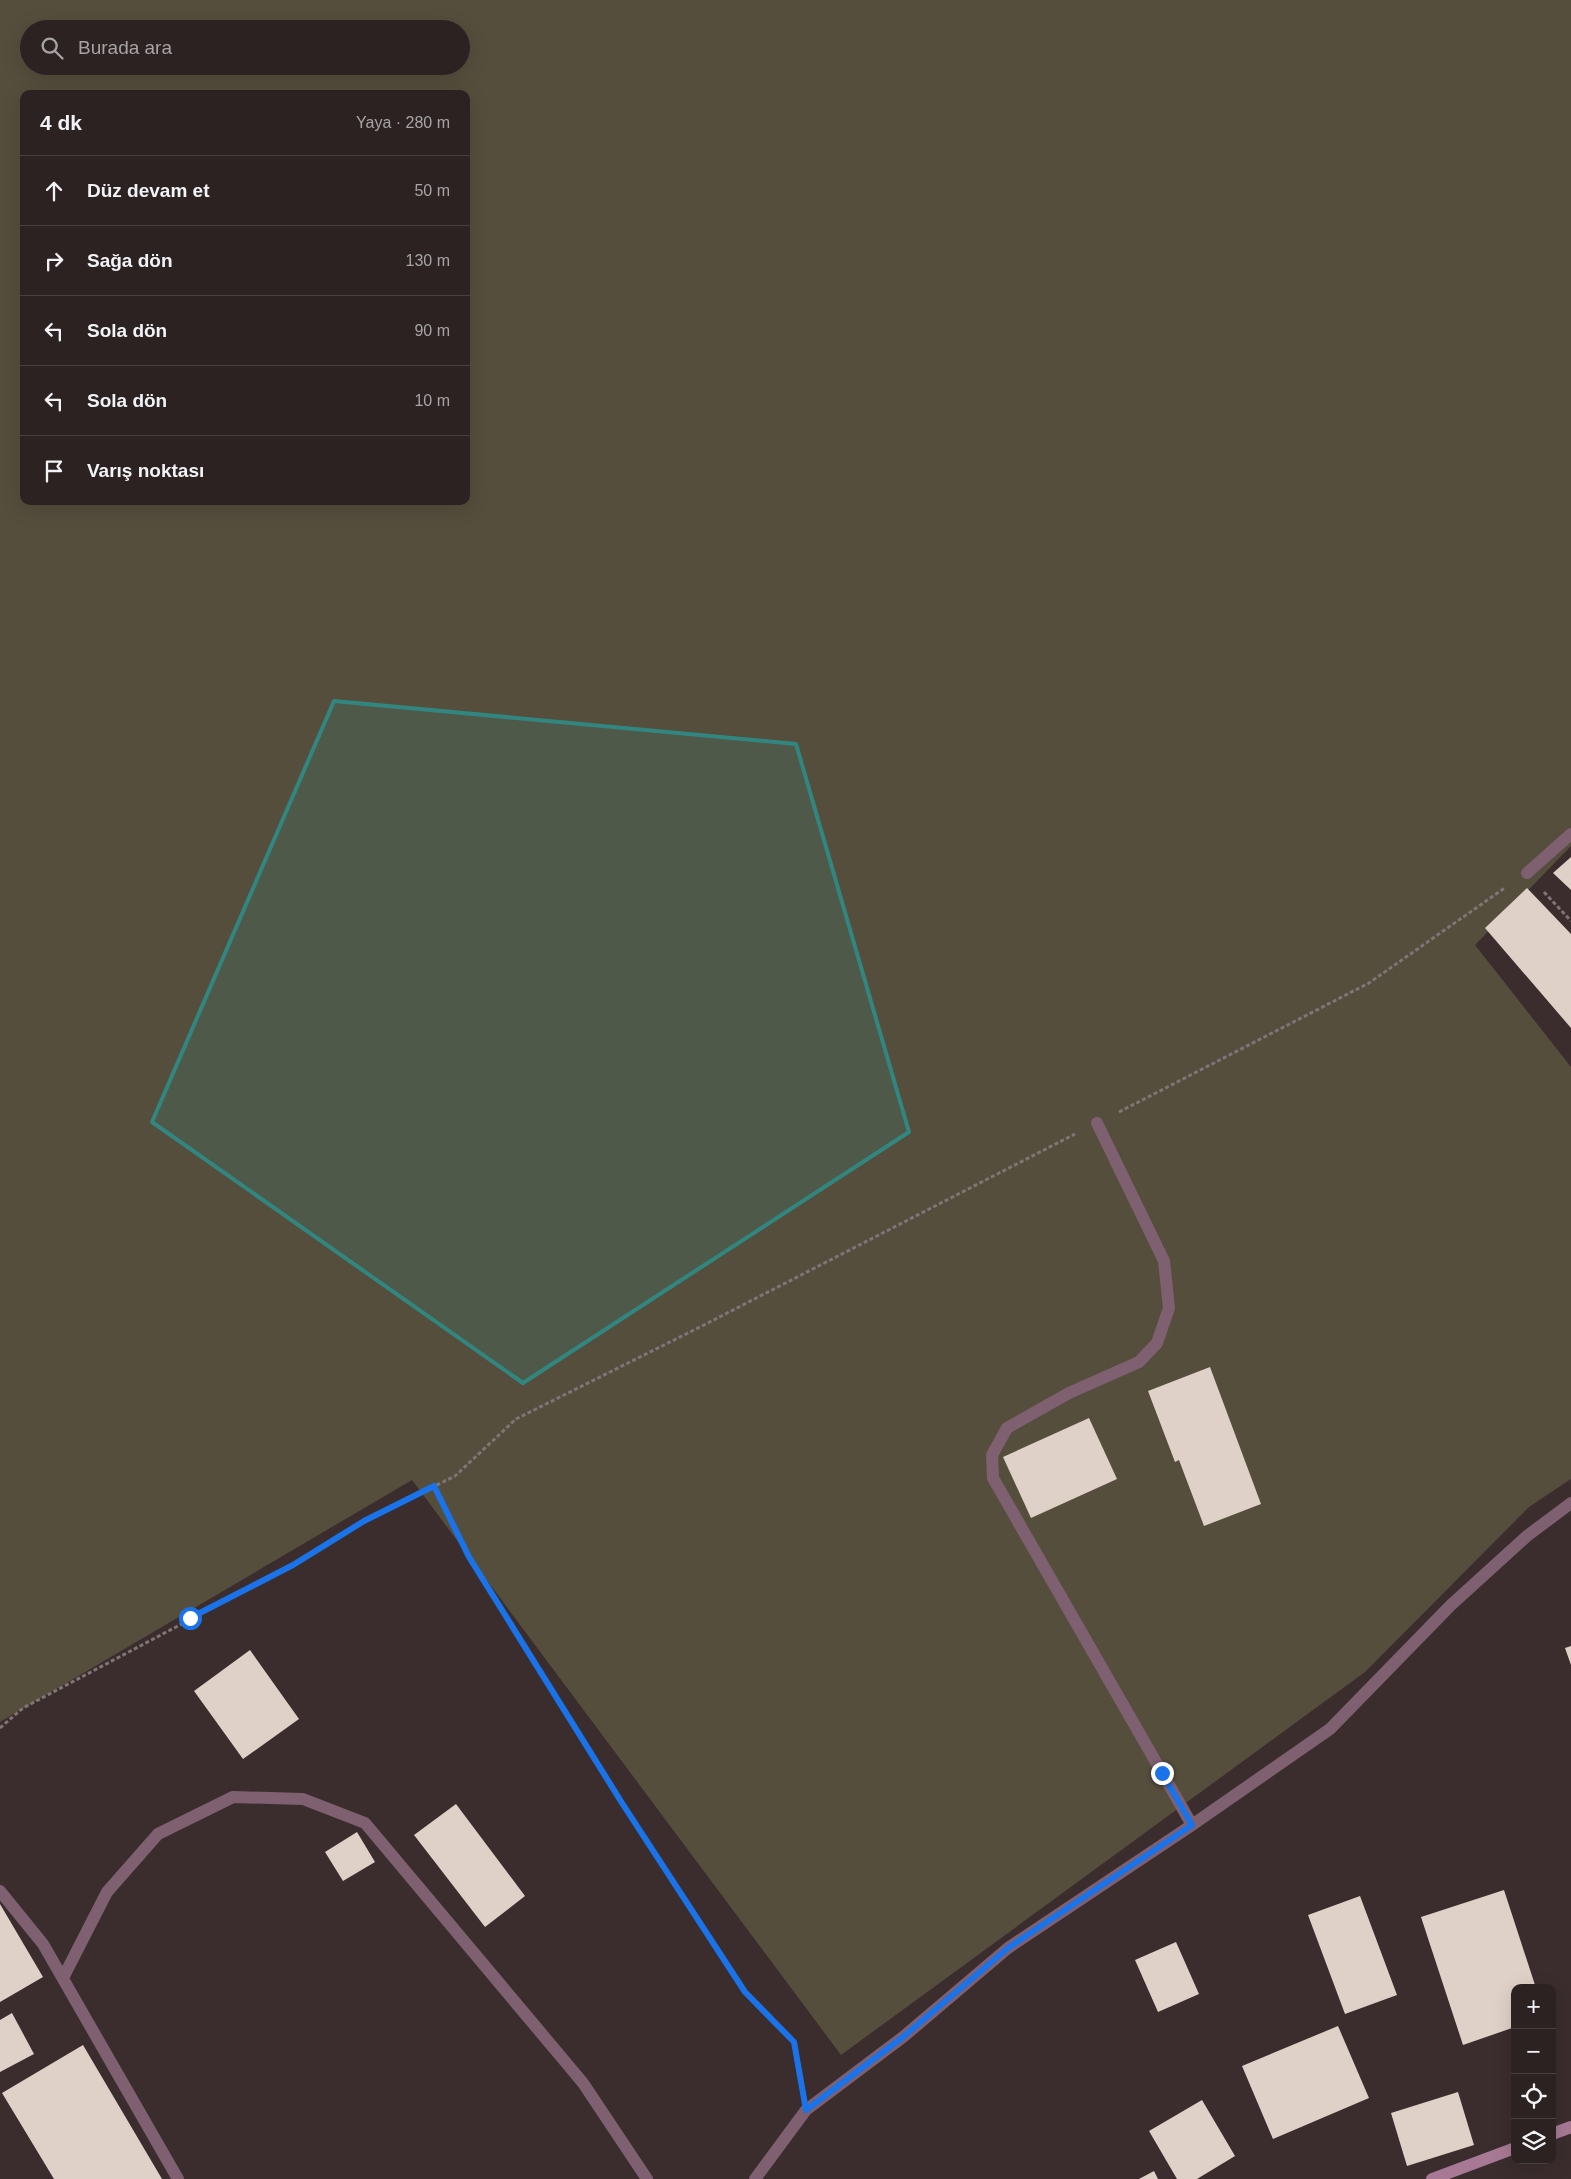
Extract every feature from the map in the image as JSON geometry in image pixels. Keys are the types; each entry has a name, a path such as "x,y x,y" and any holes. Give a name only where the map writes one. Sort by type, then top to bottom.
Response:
{"street":[{"path":"1527,873 1571,834"},
{"path":"1097,1123 1164,1261 1169,1308 1157,1343 1138,1362 1069,1394 1007,1428 992,1455 993,1478 1192,1825"},
{"path":"755,2179 806,2110 903,2037 1008,1948 1192,1825 1330,1729 1451,1605 1527,1536 1571,1503"},
{"path":"63,1978 107,1892 158,1834 234,1798 303,1799 365,1823 583,2083 647,2179"},
{"path":"0,1891 43,1944 178,2179"},
{"path":"1556,2133 1571,2127"},
{"path":"1432,2179 1511,2149"}],"path":[{"path":"0,1728 23,1708 293,1565 364,1521 455,1476 516,1419 702,1326 1368,983 1527,873 1571,921"},
{"path":"434,1486 469,1557 622,1803 745,1992 794,2042 806,2110"}],"highlighted area":[{"path":"334,701 796,744 909,1132 523,1383 152,1122"}],"shaded area":[{"path":"0,0 1571,0 1571,846 1475,945 1571,1067 1571,1479 1529,1507 1365,1672 841,2055 412,1480 0,1722"}],"building":[{"path":"1571,857 1571,890 1553,873"},
{"path":"1527,888 1571,934 1571,1028 1485,928"},
{"path":"1210,1367 1261,1504 1204,1526 1179,1460 1175,1462 1148,1391"},
{"path":"1089,1418 1117,1479 1031,1518 1003,1457"},
{"path":"1571,1646 1571,1665 1565,1648"},
{"path":"250,1650 299,1719 243,1759 194,1691"},
{"path":"456,1804 525,1896 485,1927 414,1835"},
{"path":"357,1832 375,1862 343,1881 325,1852"},
{"path":"1504,1890 1535,1984 1511,1984 1511,2028 1463,2045 1421,1917"},
{"path":"1360,1896 1397,1995 1345,2014 1308,1915"},
{"path":"0,1904 43,1977 0,2002"},
{"path":"1176,1942 1199,1994 1158,2012 1135,1960"},
{"path":"12,2013 34,2054 0,2072 0,2020"},
{"path":"1338,2026 1369,2098 1273,2139 1242,2066"},
{"path":"83,2045 162,2179 54,2179 2,2093"},
{"path":"1458,2092 1474,2145 1407,2166 1391,2113"},
{"path":"1202,2100 1235,2156 1197,2179 1177,2179 1149,2131"},
{"path":"1154,2171 1158,2179 1139,2179"}],"route":[{"path":"190,1618 293,1565 364,1521 434,1486 469,1557 622,1803 745,1992 794,2042 806,2110 903,2037 1008,1948 1192,1825 1162,1773"}]}
